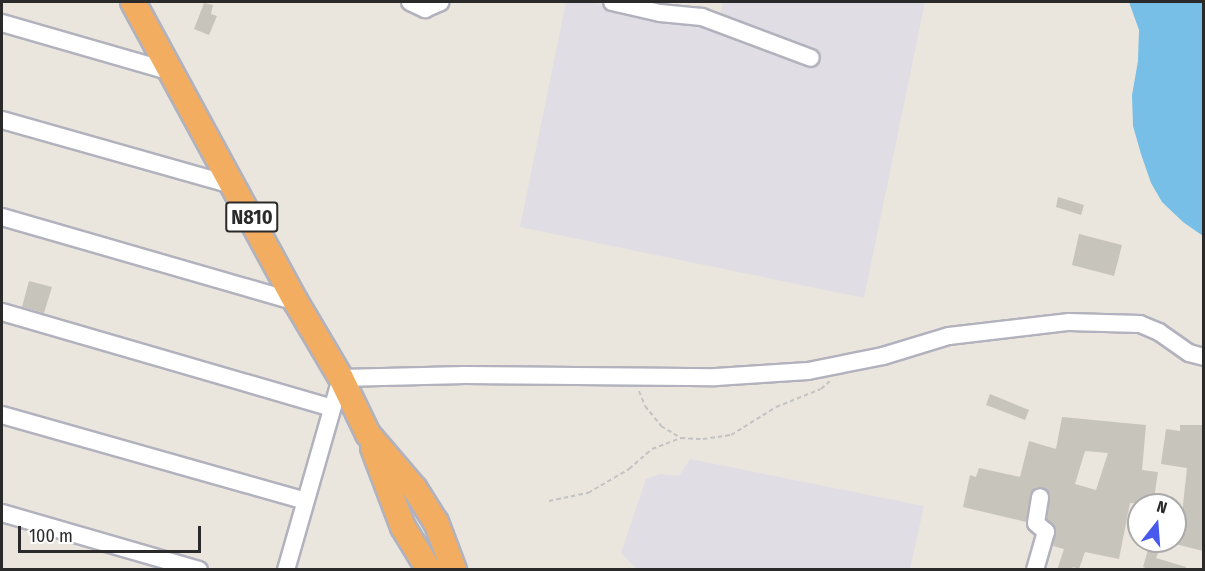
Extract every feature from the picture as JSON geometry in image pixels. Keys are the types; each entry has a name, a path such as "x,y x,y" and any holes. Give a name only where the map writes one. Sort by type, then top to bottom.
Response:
{"highway":[{"name":"N810","path":"133,2 296,302 341,378 368,434 404,527 429,570"},
{"name":"N810","path":"368,434 415,489 436,522 454,570"}],"street":[{"path":"410,2 425,9 441,2"},
{"path":"612,2 660,13 702,17 811,58"},
{"path":"2,23 172,72"},
{"path":"2,120 235,186"},
{"path":"2,217 296,302"},
{"path":"2,312 332,408"},
{"path":"286,570 341,378 716,377 808,371 856,361 949,336 1069,322 1140,324 1159,332 1190,353 1203,357"},
{"path":"2,415 305,501"},
{"path":"1035,570 1046,532 1036,523 1040,497"},
{"path":"2,513 199,570"}],"path":[{"path":"549,501 588,493 628,469 652,449 681,438 703,439 731,435 776,407 821,389 856,361"},
{"path":"634,377 645,406 661,426 681,438"}],"shaded area":[{"path":"566,2 591,2 717,28 723,2 925,2 864,298 520,227"},
{"path":"690,459 924,506 910,569 636,569 621,553 646,479 660,474 679,476"}],"water":[{"path":"1129,2 1203,2 1203,236 1183,222 1162,202 1151,183 1141,154 1133,126 1132,95 1138,61 1139,30"}],"building":[{"path":"204,3 213,5 211,14 217,16 209,35 194,29"},
{"path":"1058,197 1084,205 1081,215 1056,207"},
{"path":"1079,234 1122,245 1114,276 1072,265"},
{"path":"29,281 52,287 44,313 22,307"},
{"path":"990,394 1029,410 1025,420 986,405"},
{"path":"1062,417 1146,425 1142,470 1158,472 1155,493 1127,493 1127,518 1119,559 1085,552 1079,569 1073,567 1072,570 1057,570 1064,549 1053,546 1056,530 1047,519 1050,498 1046,489 1037,487 1032,491 1026,522 963,507 970,475 976,477 979,468 1020,477 1029,441 1056,449","holes":["1085,451 1108,453 1096,490 1075,484"]},
{"path":"1180,425 1203,425 1203,551 1187,547 1187,493 1184,493 1187,468 1161,464 1166,429 1180,431"},
{"path":"1147,553 1158,553 1156,558 1186,567 1186,570 1151,570 1143,567"}]}
